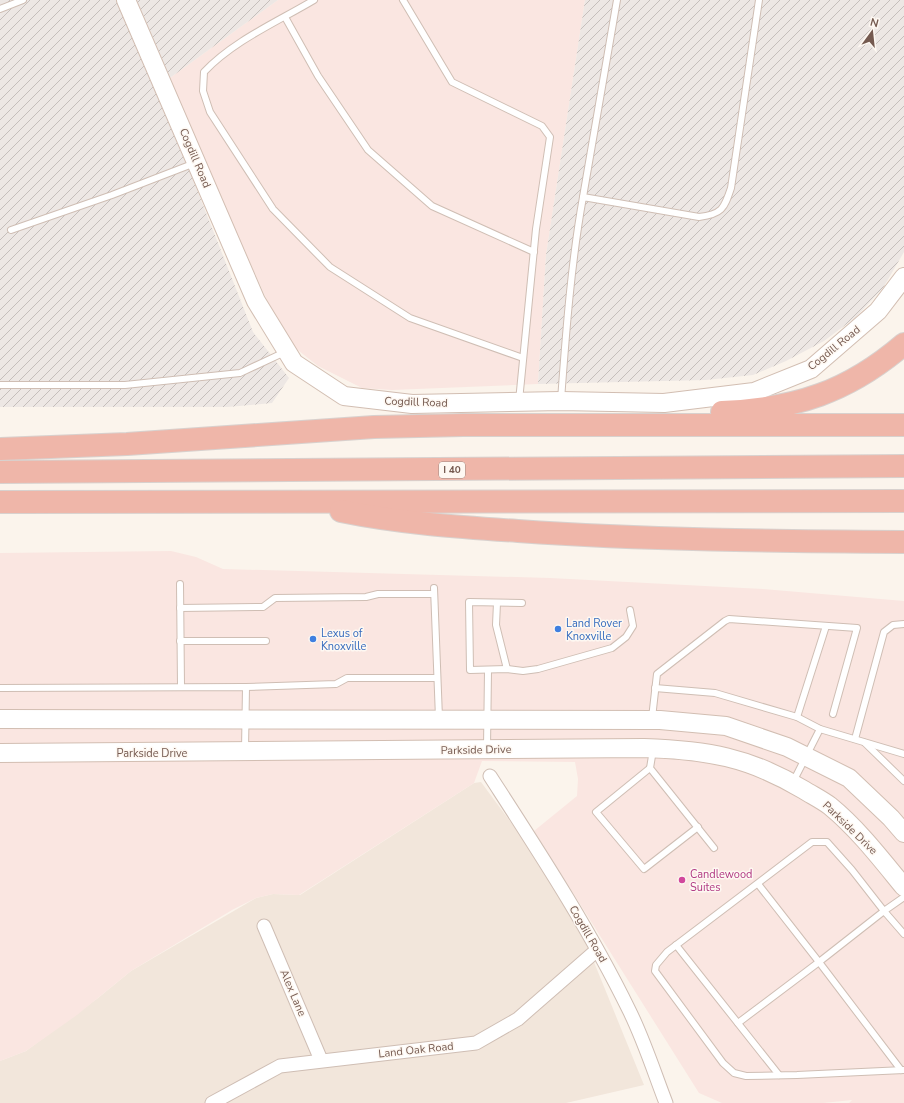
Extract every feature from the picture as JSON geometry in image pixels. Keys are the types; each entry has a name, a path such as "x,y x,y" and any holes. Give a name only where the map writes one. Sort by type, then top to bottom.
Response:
{"highway":[{"path":"0,449 127,444 511,418 740,411 768,408 798,403 836,389 866,373 904,344"},
{"path":"374,427 464,425 904,425"},
{"name":"I 40","path":"0,472 904,466"},
{"path":"0,502 904,501"},
{"path":"292,502 374,518 417,524 558,534 711,540 904,542"}],"street":[{"name":"Cogdill Road","path":"126,0 256,301 294,363 344,396 412,404 561,401 664,403 754,392 811,369 878,311 904,277"},
{"path":"0,719 486,718 652,720 726,726 787,746 849,778 892,818 904,833"},
{"name":"Parkside Drive","path":"0,753 653,748 700,752 733,757 775,774 829,806 866,841 904,887"},
{"name":"Cogdill Road","path":"490,776 538,850 597,950 630,1011 666,1103"},
{"name":"Alex Lane","path":"264,926 321,1060"},
{"name":"Land Oak Road","path":"212,1103 280,1066 476,1042 518,1019 597,950"}],"lane":[{"path":"0,9 23,0"},
{"path":"314,0 243,41 213,62 204,72 203,91 210,112 273,209 330,267 410,318 523,358"},
{"path":"403,0 452,82 542,126 550,137 534,252 518,402"},
{"path":"561,401 568,300 575,240 618,0"},
{"path":"582,197 699,217 715,215 726,205 731,188 759,0"},
{"path":"285,17 318,76 368,150 432,206 534,252"},
{"path":"11,230 112,195 196,162"},
{"path":"0,385 126,385 240,373 287,351"},
{"path":"180,584 181,686"},
{"path":"180,608 263,607 275,598 366,597 378,594 434,591 436,678 439,718"},
{"path":"522,603 469,602 470,670 488,671 507,669 523,671 538,669 612,648 626,637 633,626 630,610"},
{"path":"497,603 496,625 507,669"},
{"path":"652,720 657,674 725,621 730,619 857,628 833,714"},
{"path":"855,739 884,632 892,625 904,624"},
{"path":"796,717 826,626"},
{"path":"180,641 266,641"},
{"path":"486,750 488,671"},
{"path":"0,688 181,686 246,687 336,684 347,678 436,678"},
{"path":"244,752 246,687"},
{"path":"655,688 715,693 796,717 820,729 904,754"},
{"path":"792,783 820,729"},
{"path":"864,742 904,781"},
{"path":"653,748 650,768 596,812 644,869 698,827"},
{"path":"650,768 714,848"},
{"path":"903,1070 746,1076 734,1073 724,1063 655,971 656,965 676,945 812,842 827,842 852,870 904,934"},
{"path":"758,884 903,1070"},
{"path":"738,1023 904,897"},
{"path":"676,945 779,1075"}],"shaded area":[{"path":"0,0 118,0 179,144 253,332 289,378 272,403 228,407 0,407"},
{"path":"133,0 278,0 167,80"},
{"path":"278,0 585,0 546,255 538,384 392,390 362,388 318,366 294,347 276,320 167,80"},
{"path":"585,0 904,0 904,252 883,288 856,317 824,341 786,361 753,375 706,380 538,384 546,255"},
{"path":"171,551 196,557 223,569 550,578 763,589 904,601 904,1103 849,1103 852,1100 823,1103 722,1103 699,1093 534,831 577,796 578,779 575,762 482,761 474,783 299,895 273,894 256,898 232,910 131,971 77,1015 26,1051 0,1061 0,553"},
{"path":"481,782 532,851 585,940 644,1085 566,1103 0,1103 0,1061 26,1051 98,998 131,971 256,898 273,894 300,895 474,783"}],"place":[{"name":"Land Rover Knoxville","path":"558,629"},
{"name":"Lexus of Knoxville","path":"313,639"},
{"name":"Candlewood Suites","path":"682,880"}]}
